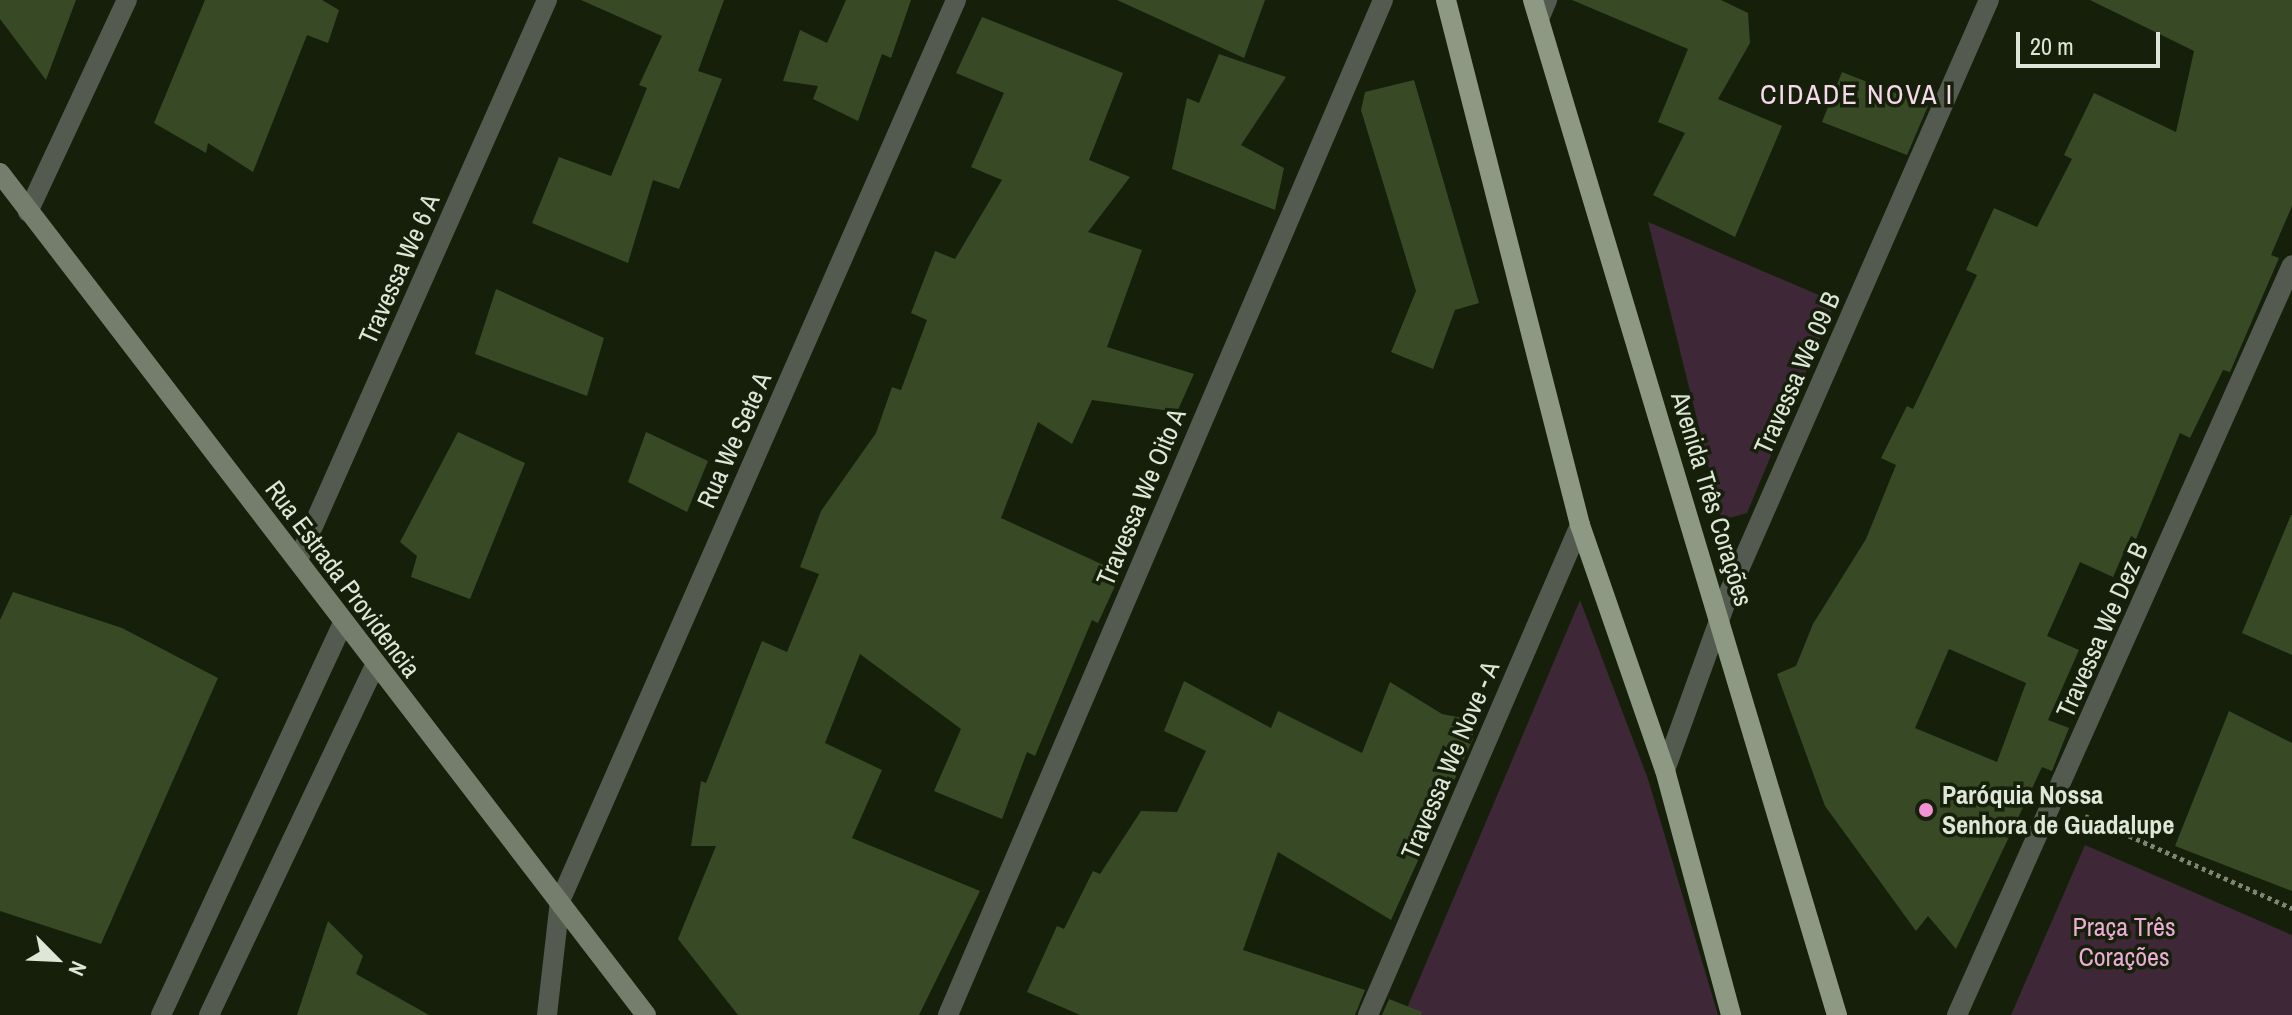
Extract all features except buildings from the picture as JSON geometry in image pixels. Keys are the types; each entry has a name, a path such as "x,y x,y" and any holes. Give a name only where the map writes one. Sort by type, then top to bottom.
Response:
{"main road":[{"path":"1446,0 1580,525 1665,770 1731,1015"},
{"name":"Avenida Três Corações","path":"1540,6 1837,1015"},
{"name":"Rua Estrada Providencia","path":"0,173 298,560 374,667 560,901 646,1015"}],"street":[{"path":"28,212 127,0"},
{"name":"Travessa We 6 A","path":"298,560 547,0"},
{"name":"Rua We Sete A","path":"547,1015 560,901 956,0"},
{"name":"Travessa We Oito A","path":"948,1015 1383,0"},
{"name":"Travessa We 09 B","path":"1665,770 1723,624 1730,590 1989,0"},
{"name":"Travessa We Dez B","path":"1957,1015 2292,265"},
{"name":"Travessa We Nove - A","path":"1368,1015 1580,525"},
{"path":"161,1015 342,625"},
{"path":"209,1015 374,667"}],"path":[{"path":"2054,802 2292,908"}],"green space":[{"path":"1648,222 1835,302 1747,513 1722,520"},
{"path":"1580,600 1648,779 1718,1015 1404,1015"},
{"name":"Praça Três Corações","path":"2085,845 2292,935 2292,1015 2011,1015"}],"place":[{"name":"Paróquia Nossa Senhora de Guadalupe","path":"1926,810"}],"district":[{"name":"CIDADE NOVA I","path":"1857,94"}]}
